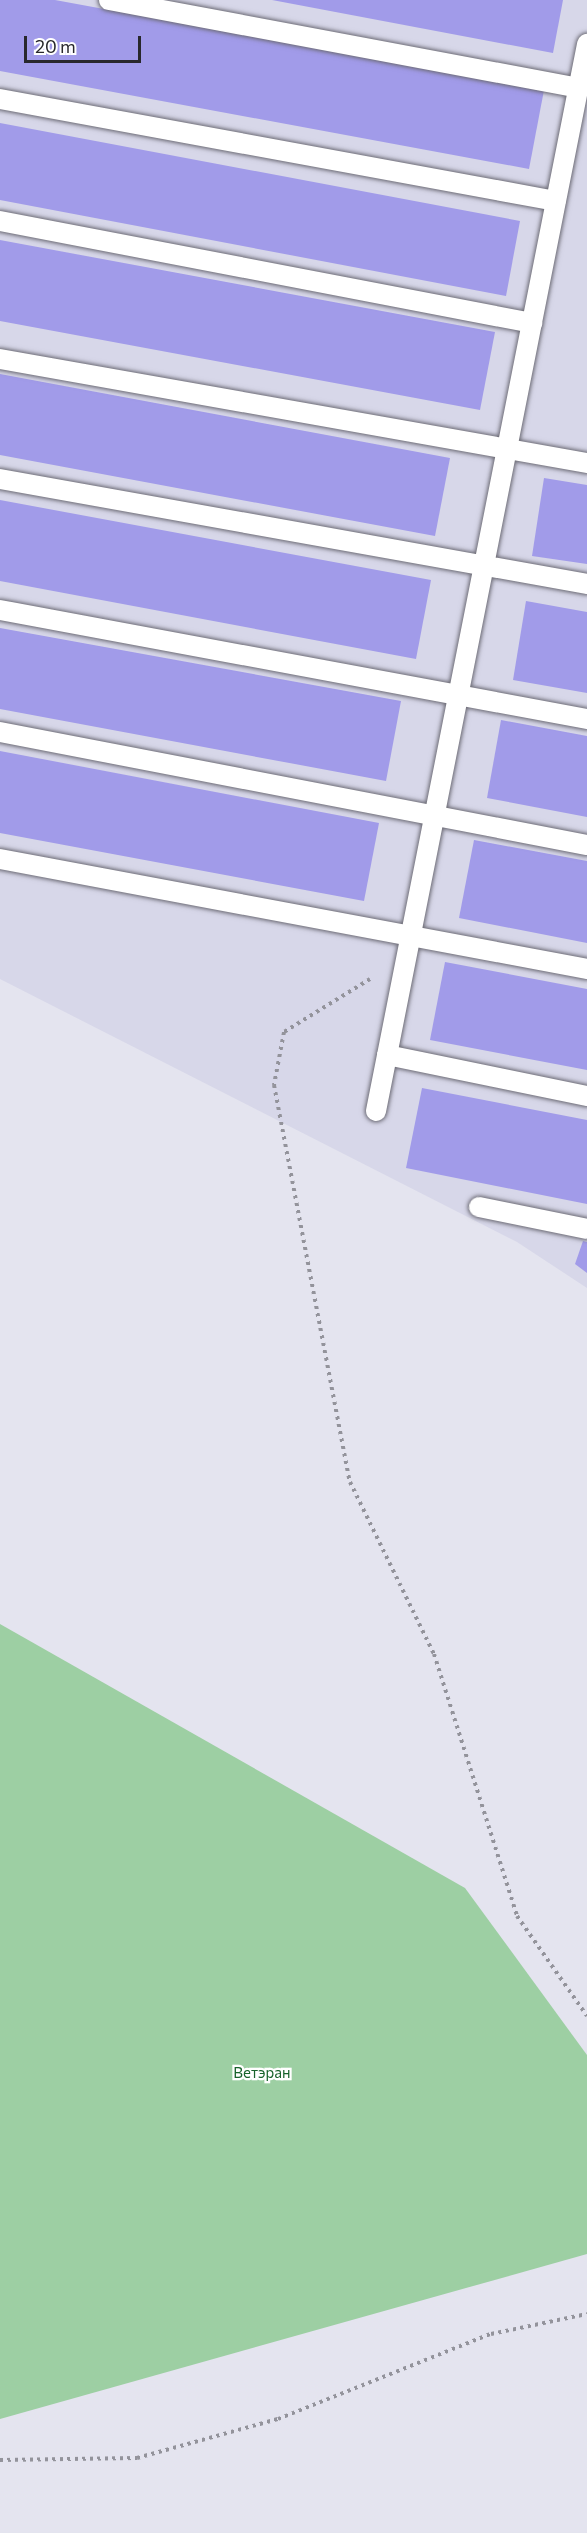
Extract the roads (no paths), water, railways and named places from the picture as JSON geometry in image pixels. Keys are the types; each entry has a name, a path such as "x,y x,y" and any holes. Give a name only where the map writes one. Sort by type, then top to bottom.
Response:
{"lane":[{"path":"109,0 578,88"},
{"path":"376,1111 483,568 508,453 587,44"},
{"path":"0,99 556,201"},
{"path":"0,221 532,323"},
{"path":"0,359 508,453 587,463"},
{"path":"0,479 483,568 587,584"},
{"path":"0,610 587,719"},
{"path":"0,732 435,813 587,845"},
{"path":"0,859 411,933 587,969"},
{"path":"387,1055 587,1096"},
{"path":"478,1207 587,1229"}],"park label":[{"name":"Ветэран","path":"262,2073"}]}
